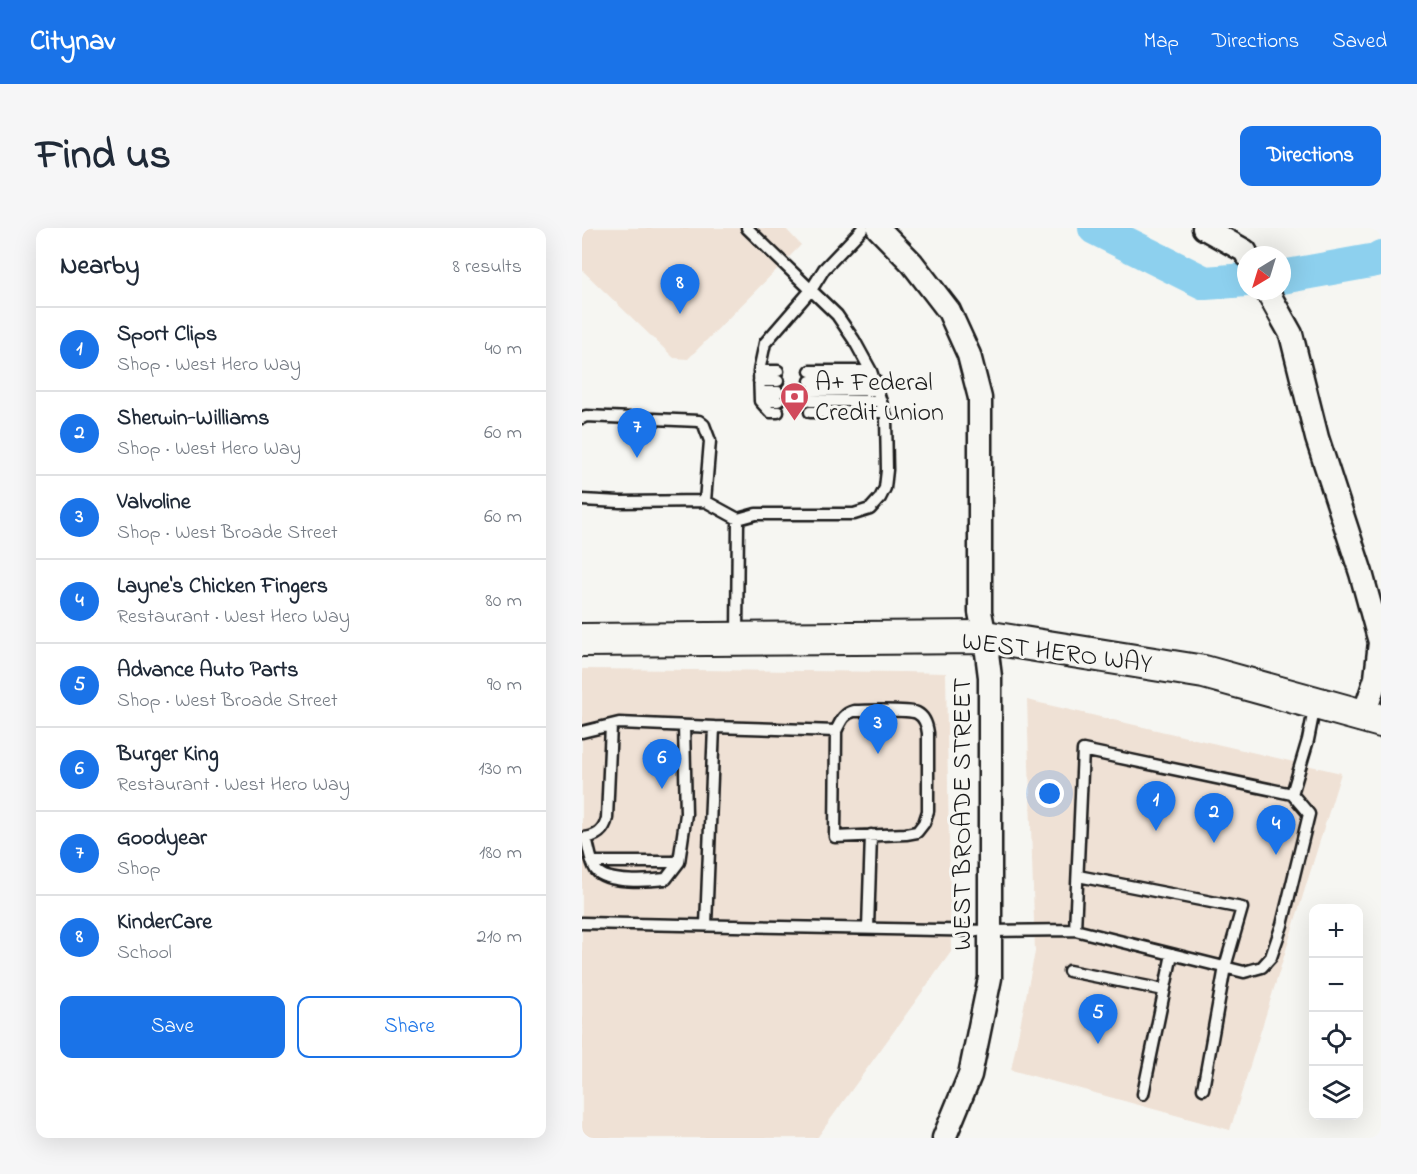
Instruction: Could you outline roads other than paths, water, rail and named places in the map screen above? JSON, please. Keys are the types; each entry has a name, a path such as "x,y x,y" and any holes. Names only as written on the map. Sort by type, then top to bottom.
{"main road":[{"name":"WEST HERO WAY","path":"582,640 985,637 1204,672 1372,718"}],"street":[{"name":"WEST BROADE STREET","path":"878,228 912,263 949,310 969,355 980,398 980,612 990,677 990,978 970,1075 944,1138"},
{"path":"1204,228 1237,247"},
{"path":"1272,300 1291,334 1317,438 1361,573 1380,642 1379,678 1372,718"}],"lane":[{"path":"582,500 705,501 738,519 756,514 854,514 870,509 880,498 885,488 887,470 886,417 876,385 854,340 837,315 747,228"},
{"path":"778,391 770,412 760,386 765,343 811,290 824,270 863,228"},
{"path":"810,391 876,385"},
{"path":"810,391 876,385"},
{"path":"760,386 778,391"},
{"path":"760,386 778,391"},
{"path":"810,391 884,412"},
{"path":"582,418 586,416 699,421 704,425 710,441 705,501"},
{"path":"737,640 738,519"},
{"path":"1292,794 1308,740 1316,702"},
{"path":"855,711 906,711 918,714 925,721 928,733 928,811 924,823 917,832 835,837 836,731 843,718 855,711"},
{"path":"582,732 619,723 836,731"},
{"path":"611,725 608,818 605,827 598,834 584,838 596,869 603,876 611,879 650,881 666,879 679,862 686,814 684,726"},
{"path":"706,925 714,728"},
{"path":"582,923 991,931 1075,930 1244,972 1262,967 1271,957 1282,925 1309,814 1292,794 1083,750 1075,930"},
{"path":"868,928 871,835"},
{"path":"593,862 679,862"},
{"path":"1078,876 1242,908 1225,966 1203,1089"},
{"path":"1143,1094 1172,954"},
{"path":"1069,971 1164,990"}],"waterway":[{"path":"1095,228 1205,283 1237,281"},
{"path":"1291,275 1376,260 1381,257"}],"place":[{"name":"KinderCare","path":"680,314"},
{"name":"A+ Federal Credit Union","path":"794,422"},
{"name":"Goodyear","path":"637,458"},
{"name":"Valvoline","path":"878,754"},
{"name":"Burger King","path":"662,789"},
{"name":"Sport Clips","path":"1156,831"},
{"name":"Sherwin-Williams","path":"1214,843"},
{"name":"Layne's Chicken Fingers","path":"1276,855"},
{"name":"Advance Auto Parts","path":"1098,1044"}]}
